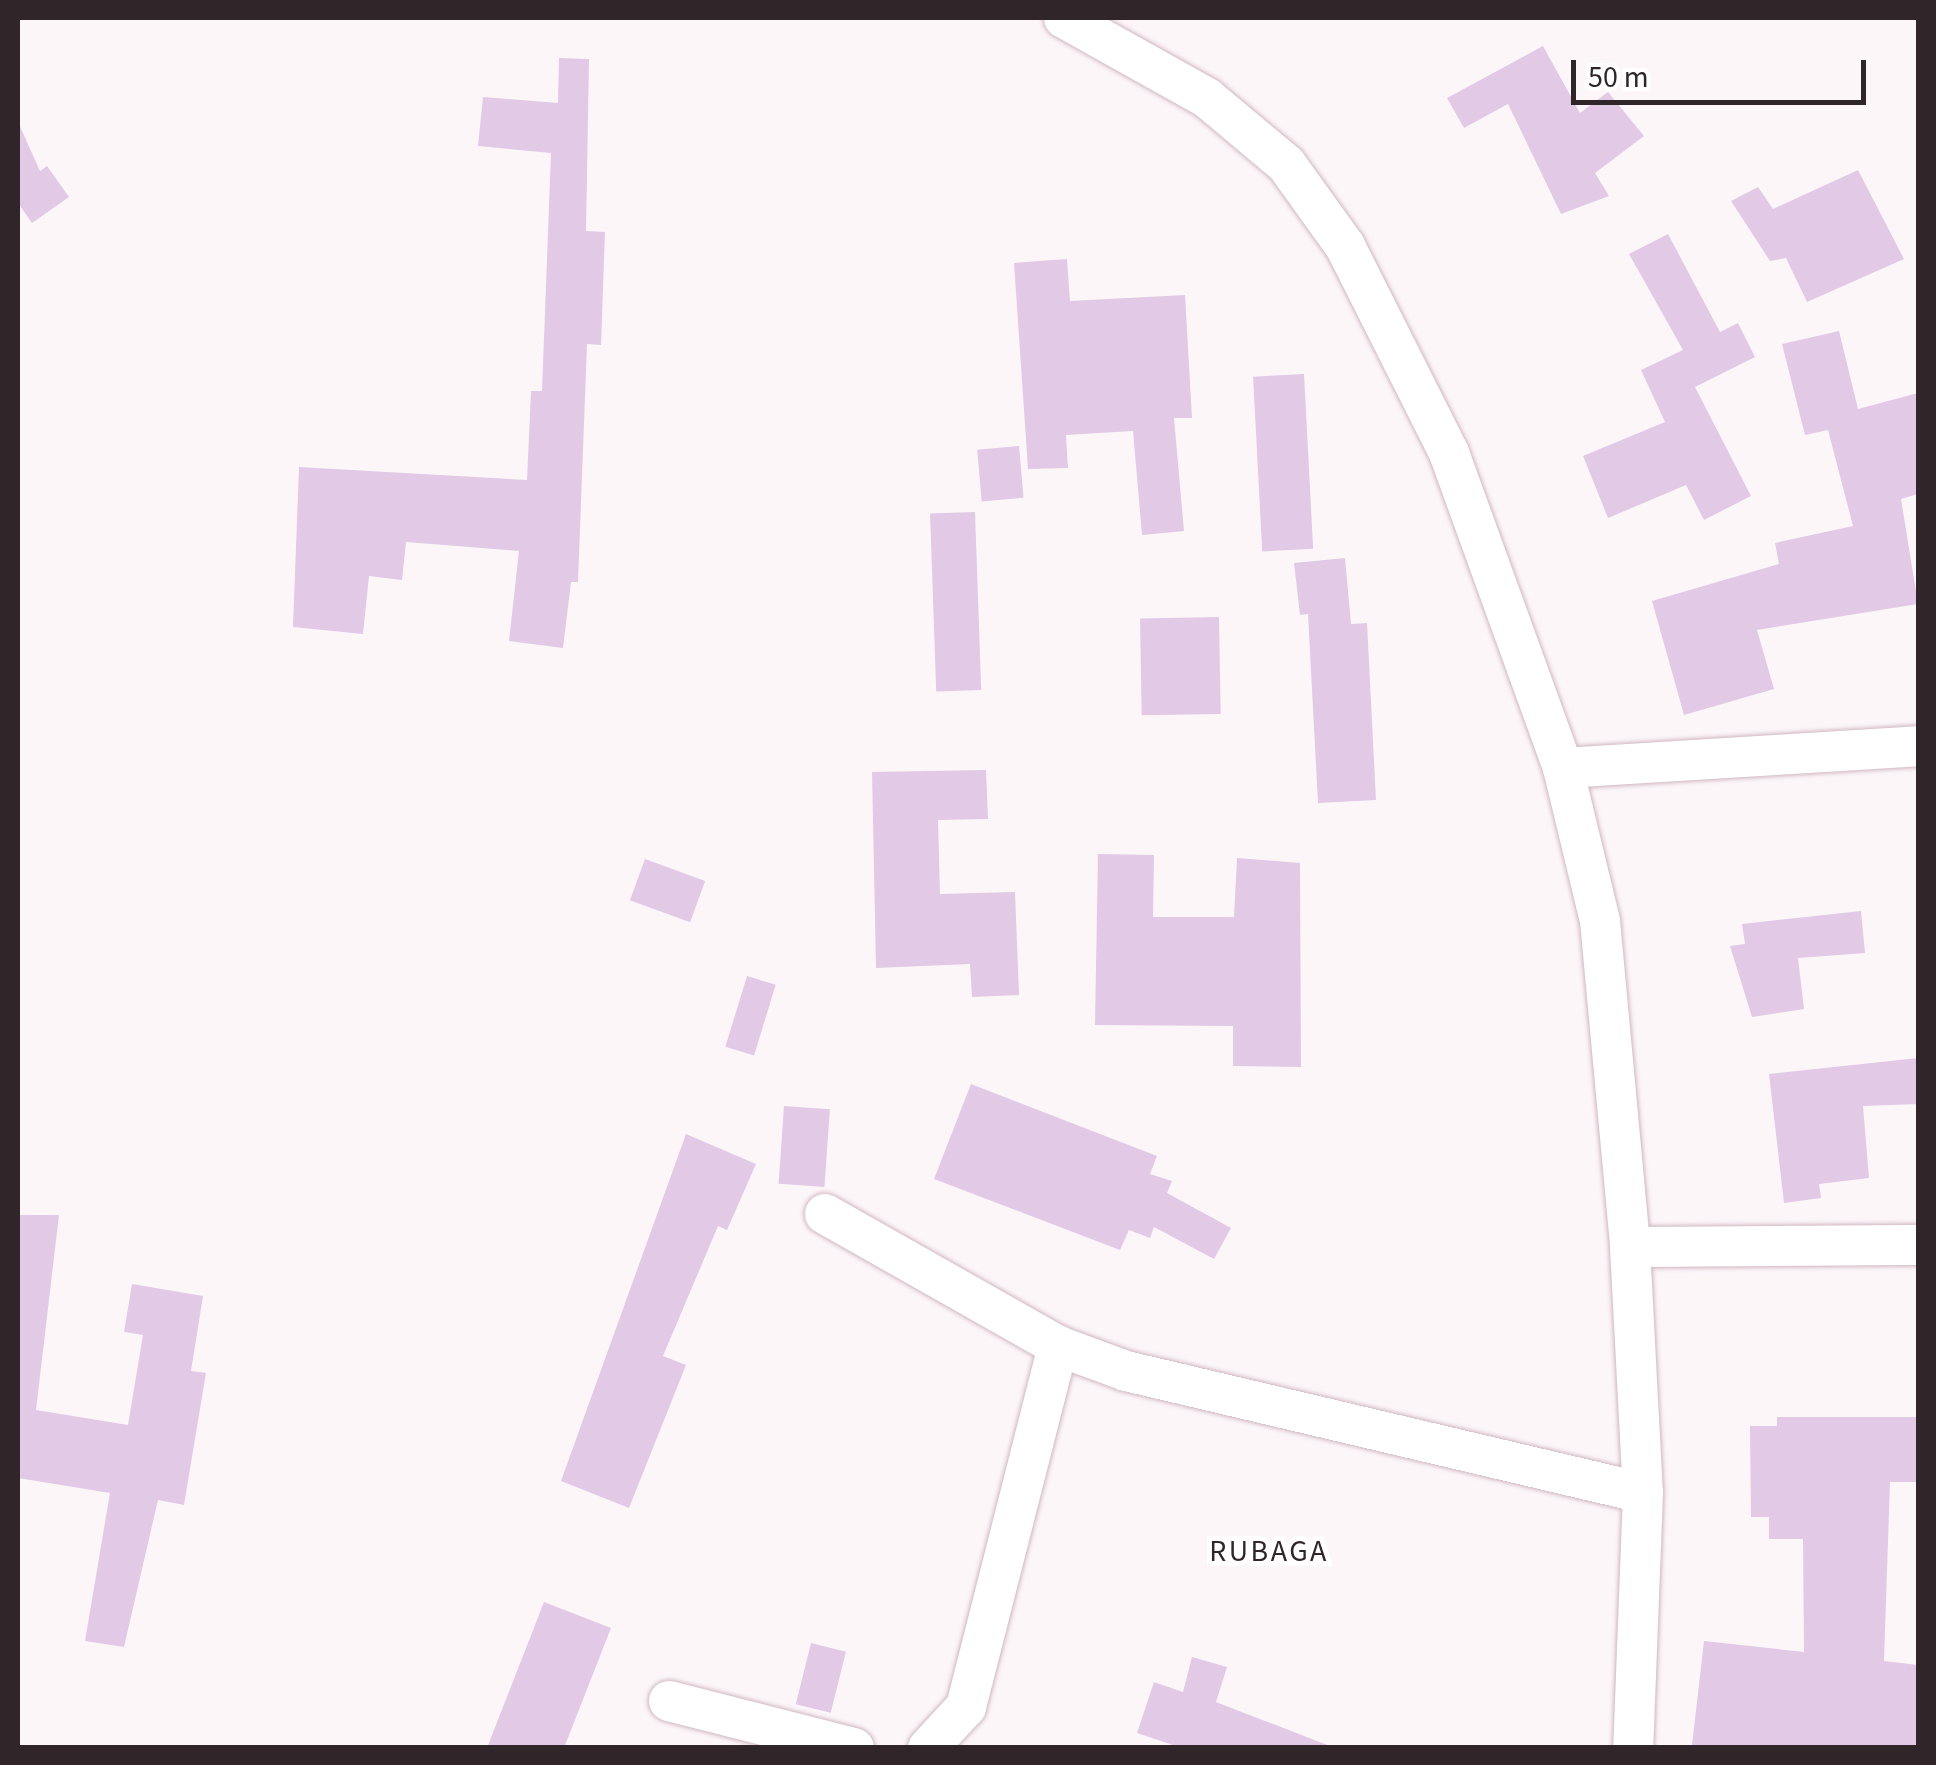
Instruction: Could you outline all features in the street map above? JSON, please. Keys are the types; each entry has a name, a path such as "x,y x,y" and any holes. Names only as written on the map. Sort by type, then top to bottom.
{"street":[{"path":"1064,18 1207,98 1286,164 1345,246 1449,454 1563,768 1600,922 1630,1248 1643,1494 1633,1748"},
{"path":"1563,768 1918,746"},
{"path":"825,1214 1058,1346 1126,1371 1643,1494"},
{"path":"1630,1248 1918,1245"},
{"path":"928,1748 966,1707 1058,1346"},
{"path":"669,1701 854,1748"}],"building":[{"path":"1543,46 1580,113 1608,92 1644,136 1595,173 1609,196 1561,214 1508,104 1464,128 1447,98"},
{"path":"559,58 589,59 586,231 605,232 601,345 587,344 578,582 571,582 563,648 509,641 519,551 406,542 402,580 369,576 363,634 293,627 299,467 527,480 531,391 542,391 551,153 478,146 483,97 558,103"},
{"path":"18,122 40,171 47,166 69,197 32,223 18,203"},
{"path":"1858,170 1904,259 1807,302 1786,258 1770,261 1731,201 1758,187 1773,209"},
{"path":"1668,234 1720,332 1738,323 1755,357 1695,387 1751,496 1704,520 1686,485 1608,518 1583,456 1665,422 1641,370 1683,350 1629,254"},
{"path":"1067,259 1070,301 1185,295 1192,418 1174,418 1184,531 1142,535 1133,431 1066,435 1068,468 1028,469 1014,263"},
{"path":"1839,331 1858,409 1918,393 1918,494 1901,499 1918,604 1757,630 1774,689 1684,715 1652,601 1779,564 1775,543 1853,526 1828,430 1805,435 1782,344"},
{"path":"1304,374 1313,549 1262,551 1253,377"},
{"path":"1019,446 1024,498 982,501 977,450"},
{"path":"975,512 981,690 936,691 930,514"},
{"path":"1345,558 1351,624 1367,623 1376,800 1318,803 1308,614 1300,615 1294,563"},
{"path":"1219,617 1221,714 1142,715 1140,618"},
{"path":"986,770 988,819 938,820 940,894 1015,892 1019,995 972,997 970,964 876,968 872,772"},
{"path":"1098,854 1154,855 1153,917 1234,917 1237,858 1300,863 1301,1067 1233,1066 1233,1026 1095,1025"},
{"path":"645,859 705,881 690,922 630,900"},
{"path":"1861,911 1865,953 1798,958 1804,1009 1752,1017 1730,946 1745,944 1742,924"},
{"path":"747,976 776,985 754,1056 725,1047"},
{"path":"1918,1058 1918,1104 1863,1106 1869,1178 1819,1184 1821,1198 1784,1203 1769,1074"},
{"path":"971,1084 1157,1156 1150,1174 1172,1181 1167,1193 1231,1228 1214,1259 1154,1227 1150,1238 1129,1230 1120,1250 934,1179"},
{"path":"784,1106 830,1109 824,1187 779,1184"},
{"path":"686,1134 756,1164 727,1230 718,1226 663,1356 686,1365 629,1508 561,1481"},
{"path":"18,1215 59,1215 36,1410 128,1425 143,1335 124,1332 132,1284 203,1296 191,1371 206,1373 184,1505 158,1500 124,1647 85,1641 110,1493 18,1478"},
{"path":"1777,1417 1918,1417 1918,1482 1890,1482 1884,1661 1918,1665 1918,1748 1692,1745 1704,1641 1804,1652 1803,1539 1769,1539 1769,1517 1751,1517 1750,1426 1777,1426"},
{"path":"544,1602 611,1628 564,1748 487,1748"},
{"path":"811,1643 846,1652 831,1713 796,1704"},
{"path":"1192,1657 1227,1667 1216,1702 1335,1748 1182,1748 1137,1733 1154,1682 1183,1692"}],"district":[{"name":"RUBAGA","path":"1269,1552"}]}
